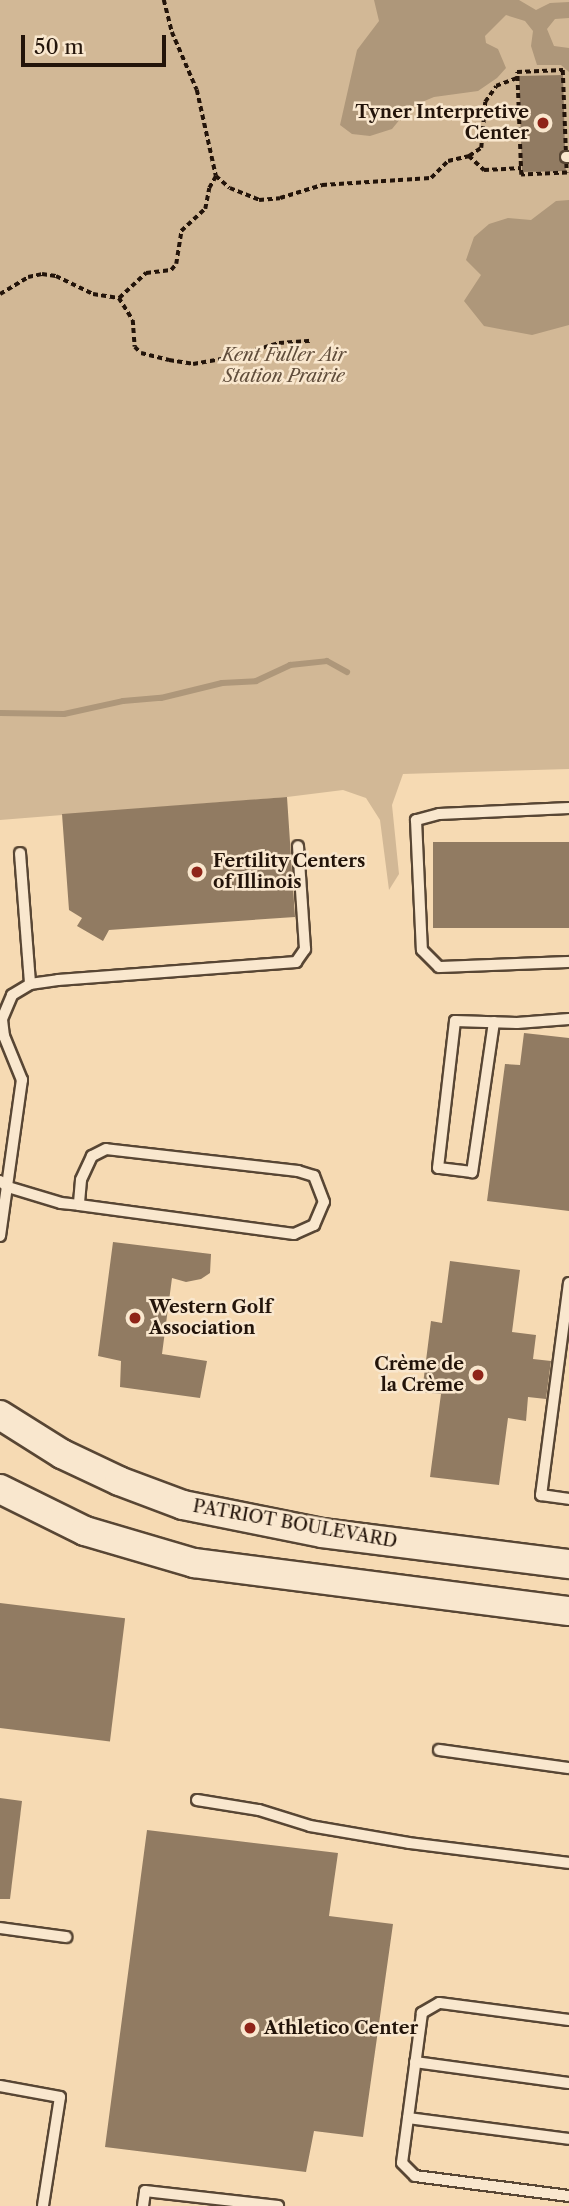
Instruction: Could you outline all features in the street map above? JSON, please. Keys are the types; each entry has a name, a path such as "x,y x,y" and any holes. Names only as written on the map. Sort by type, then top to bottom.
{"main road":[{"name":"PATRIOT BOULEVARD","path":"0,1415 62,1454 119,1481 183,1505 322,1533 569,1564"},
{"path":"0,1489 85,1531 194,1563 569,1611"}],"lane":[{"path":"569,808 439,814 416,820 422,950 439,967 569,962"},
{"path":"0,1236 4,1184 22,1080 4,1036 2,1019 12,995 30,984 296,962 305,949 298,846"},
{"path":"20,853 30,984"},
{"path":"494,1022 472,1172 438,1168 455,1021 569,1018"},
{"path":"4,1184 79,1205 293,1234 314,1225 324,1202 314,1176 298,1171 106,1149 92,1156 81,1180 79,1205"},
{"path":"569,1283 541,1495 569,1499"},
{"path":"439,1750 569,1768"},
{"path":"197,1800 259,1810 310,1826 384,1839 569,1863"},
{"path":"0,1928 66,1937"},
{"path":"569,2020 439,2003 422,2013 402,2163 415,2176 569,2196"},
{"path":"415,2062 569,2083"},
{"path":"0,2086 60,2096 43,2206"},
{"path":"408,2118 569,2139"},
{"path":"143,2206 145,2191 278,2206"}],"path":[{"path":"164,0 172,32 197,90 216,176 230,188 259,200 280,198 322,185 431,178 448,160 469,156 481,148 485,102 489,93 509,79 517,78"},
{"path":"563,70 567,173 521,175 517,78 517,72 563,70"},
{"path":"469,156 484,170 521,168"},
{"path":"119,298 146,273 171,270 176,264 181,231 205,209 209,188 216,176"},
{"path":"0,294 28,277 42,274 56,276 93,294 119,298 133,320 135,347 141,353 193,364 231,357 279,343 312,341"}],"green space":[{"name":"Kent Fuller Air Station Prairie","path":"0,0 569,0 569,769 403,774 392,805 399,874 389,890 380,820 366,798 343,790 0,820"}],"shaded area":[{"path":"374,0 519,0 536,10 550,3 569,2 569,18 555,19 547,29 554,46 569,48 569,72 561,65 537,65 531,46 533,31 525,21 506,15 485,36 486,43 498,49 506,68 497,78 478,91 434,97 410,107 392,129 370,136 352,134 340,125 357,50 379,21"},
{"path":"569,200 569,325 532,335 484,326 464,301 481,275 466,260 474,237 489,224 508,218 531,220 556,201"}],"building":[{"name":"Tyner Interpretive Center","path":"563,75 565,150 559,158 565,164 566,171 522,172 519,76"},
{"path":"287,797 295,917 109,930 103,941 77,926 82,918 69,910 62,814"},
{"path":"433,842 569,842 569,928 433,928"},
{"path":"524,1033 569,1038 569,1211 487,1201 505,1064 520,1065"},
{"name":"Western Golf Association","path":"113,1242 211,1254 210,1273 201,1279 186,1282 172,1278 162,1354 207,1361 200,1398 120,1387 121,1361 98,1356"},
{"name":"Crème de la Crème","path":"450,1261 520,1270 512,1332 536,1335 533,1359 551,1361 546,1399 528,1397 526,1421 508,1418 499,1485 430,1477 441,1394 422,1392 431,1321 442,1323"},
{"path":"0,1603 125,1618 110,1741 0,1728"},
{"path":"0,1798 22,1801 10,1899 0,1899"},
{"name":"Athletico Center","path":"147,1830 338,1853 329,1916 393,1924 363,2137 314,2131 306,2172 105,2147"}],"waterway":[{"path":"0,713 64,714 123,701 161,698 222,683 256,681 290,665 327,661 347,672"}],"place":[{"name":"Tyner Interpretive Center","path":"543,123"},
{"name":"Fertility Centers of Illinois","path":"197,872"},
{"name":"Western Golf Association","path":"135,1318"},
{"name":"Crème de la Crème","path":"478,1375"},
{"name":"Athletico Center","path":"250,2028"}]}
